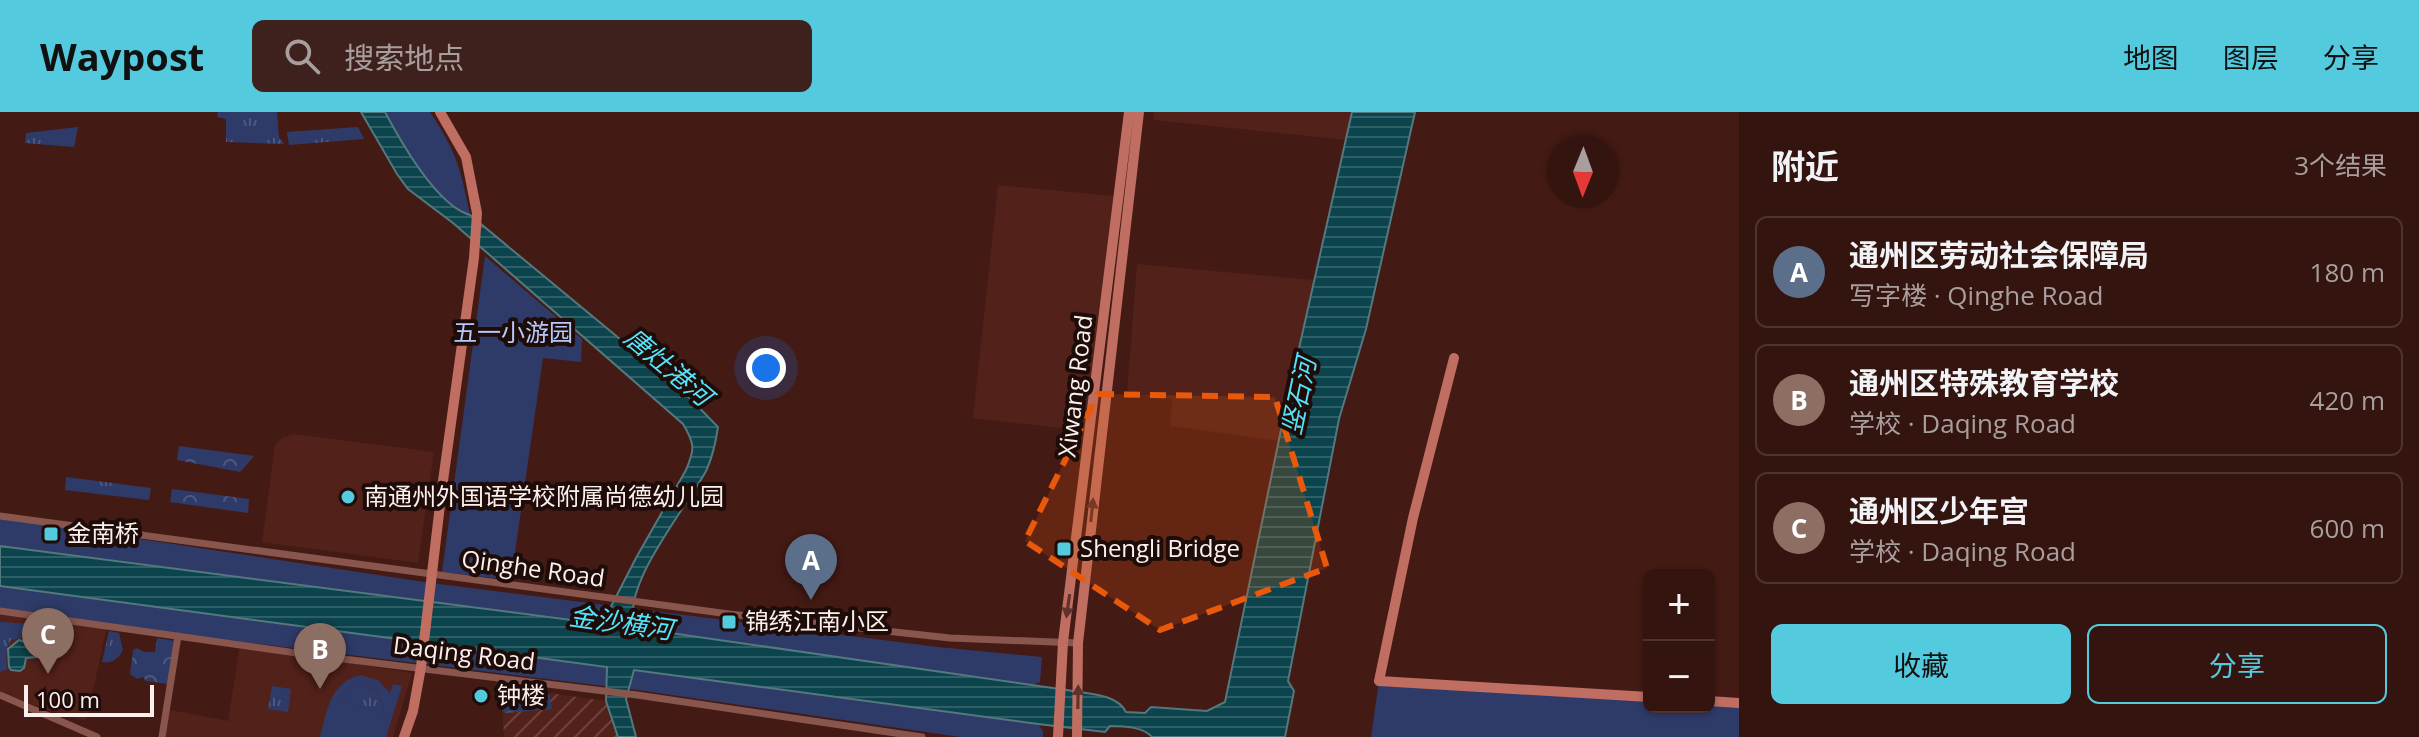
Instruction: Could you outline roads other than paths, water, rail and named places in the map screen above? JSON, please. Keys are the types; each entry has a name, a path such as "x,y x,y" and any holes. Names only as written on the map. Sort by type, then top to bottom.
{"street":[{"path":"404,737 413,711 421,667 474,258 477,213 466,157 440,112"},
{"name":"Xiwang Road","path":"1058,737 1063,642 1129,112"},
{"name":"Xiwang Road","path":"1077,737 1078,643 1139,112"},
{"path":"1454,358 1413,518 1379,681 1643,697"},
{"name":"Qinghe Road","path":"0,516 641,604 950,638 1078,643"},
{"name":"Daqing Road","path":"0,611 311,655 637,695 922,737"},
{"path":"162,737 178,636"},
{"path":"0,695 97,737"},
{"path":"1715,701 1739,703"}],"water":[{"path":"361,112 385,112 421,171 445,199 470,215 684,392 718,427 707,469 657,548 636,592 633,612 636,628 1092,694 1116,701 1126,712 1145,713 1151,707 1207,711 1225,702 1283,420 1352,112 1415,112 1366,329 1339,419 1288,681 1294,691 1285,737 1152,737 1127,727 1110,726 1105,732 634,670 626,699 636,737 618,737 606,701 607,667 0,586 0,546 602,624 686,470 692,451 690,437 683,424 453,223 408,189"},
{"path":"19,640 30,644 38,642 45,652 38,657 26,658 20,671 11,670 8,649"}],"place":[{"name":"南通州外国语学校附属尚德幼儿园","path":"348,497"},
{"name":"金南桥","path":"51,534"},
{"name":"Shengli Bridge","path":"1064,549"},
{"name":"通州区劳动社会保障局","path":"811,600"},
{"name":"锦绣江南小区","path":"729,622"},
{"name":"通州区少年宫","path":"48,674"},
{"name":"通州区特殊教育学校","path":"320,689"},
{"name":"钟楼","path":"481,696"}],"park label":[{"name":"五一小游园","path":"513,333"}],"water label":[{"name":"唐灶港河","path":"668,367"},
{"name":"竖石河","path":"1299,396"},
{"name":"金沙横河","path":"621,623"}]}
